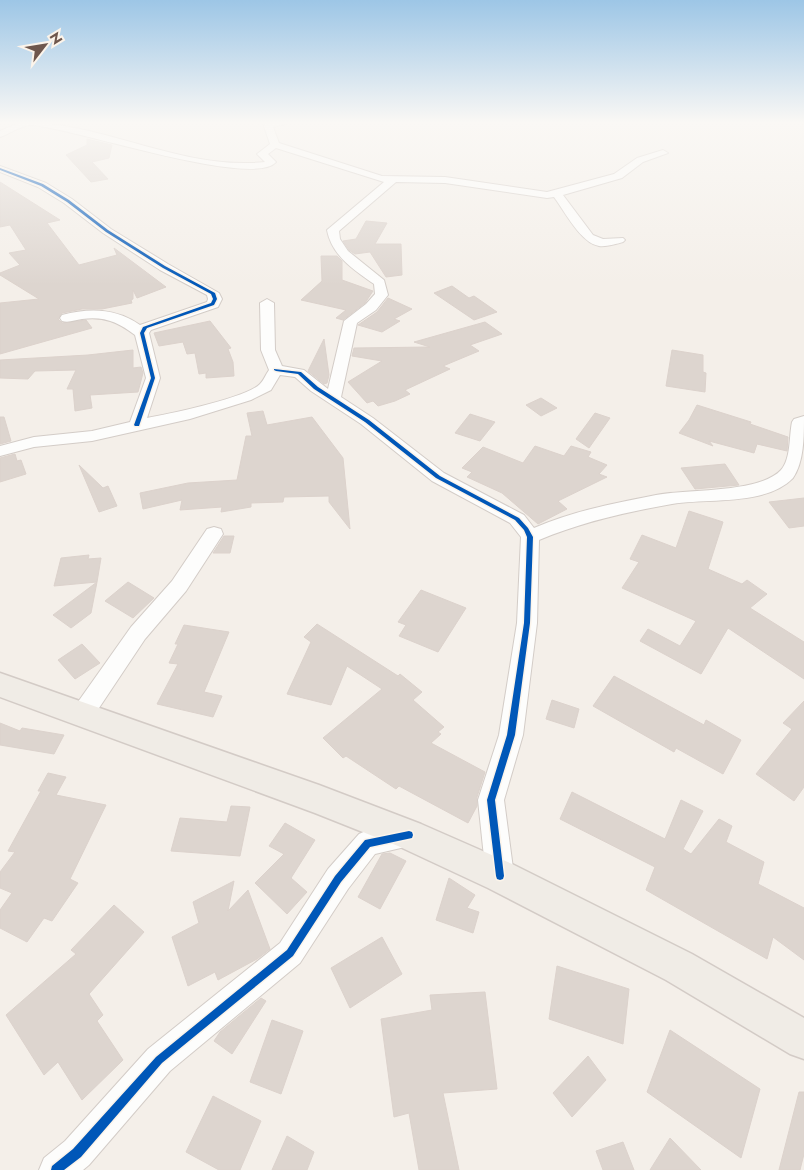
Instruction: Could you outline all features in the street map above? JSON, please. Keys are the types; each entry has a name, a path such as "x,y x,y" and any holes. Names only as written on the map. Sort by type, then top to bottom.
{"main road":[{"path":"0,685 81,716 319,800 409,835 500,876 679,968 804,1040"}],"street":[{"path":"20,177 42,185 68,201 107,231 164,267 214,293 213,304 145,327 142,333"},
{"path":"373,177 381,179 445,180 537,194 557,194 616,177"},
{"path":"333,398 351,321 382,295 380,284 340,251 333,240 333,230 394,179"},
{"path":"557,194 589,237 601,243 619,240"},
{"path":"267,303 268,350 276,370"},
{"path":"67,318 93,312 103,313 125,320 142,333 153,378 136,424"},
{"path":"276,370 299,373 316,388 367,422 438,477 517,519 530,537 527,623 511,735 491,800 500,876"},
{"path":"0,451 34,442 92,436 136,424 184,416 246,396 266,387 276,370"},
{"path":"530,537 556,524 629,507 677,498 726,494 770,487 788,473 796,452 800,422 804,421"},
{"path":"81,716 138,633 179,586 214,534"},
{"path":"56,1170 77,1153 159,1060 290,953 338,879 368,843 409,835"}],"building":[{"path":"86,177 106,177 108,179 91,182"},
{"path":"0,182 60,220 47,223 79,265 117,255 114,248 166,287 137,298 133,290 132,303 102,309 82,309 62,313 58,319 62,323 86,320 92,328 0,354 0,303 39,299 0,275 0,273 20,265 9,253 26,250 10,225 0,227"},
{"path":"366,221 387,223 375,244 401,244 402,275 386,277 370,252 355,254 349,250 343,241 356,239"},
{"path":"321,256 337,256 342,261 342,280 373,291 365,303 343,320 336,318 346,310 301,300 322,281"},
{"path":"452,286 469,298 474,296 497,312 474,320 434,293"},
{"path":"388,298 412,309 394,319 400,321 382,332 358,325 377,312"},
{"path":"210,321 231,348 228,349 233,362 234,376 206,378 206,373 199,374 195,353 187,354 183,342 159,346 154,333"},
{"path":"485,322 502,334 470,345 479,351 443,366 450,369 405,390 410,394 395,401 378,406 373,401 367,403 348,382 382,361 352,356 354,348 430,347 414,342"},
{"path":"324,339 329,375 327,383 324,384 308,371"},
{"path":"133,350 133,368 141,367 143,373 138,392 90,395 92,408 75,411 73,389 67,389 76,370 35,371 28,379 0,378 0,360 88,355"},
{"path":"672,350 703,355 703,372 706,373 705,392 666,386"},
{"path":"541,398 557,408 541,416 526,405"},
{"path":"697,405 751,422 750,424 788,437 787,451 757,444 754,453 709,441 713,446 679,433"},
{"path":"263,411 267,425 312,417 343,458 350,529 329,502 329,496 284,497 283,502 251,503 251,507 221,512 222,507 180,510 182,500 143,509 140,493 188,483 237,480 246,436 252,436 247,413"},
{"path":"595,413 610,418 589,448 576,439"},
{"path":"470,414 495,422 480,441 455,433"},
{"path":"0,417 4,417 11,441 0,444"},
{"path":"535,446 564,456 571,446 591,452 588,457 607,465 599,474 607,477 558,501 567,509 538,524 502,493 467,477 472,472 462,468 483,447 523,463"},
{"path":"15,454 17,461 21,460 26,474 0,482 0,458"},
{"path":"725,464 739,485 695,489 681,468"},
{"path":"79,465 103,488 108,486 117,506 99,512"},
{"path":"804,498 804,526 789,528 769,502"},
{"path":"689,511 723,522 708,569 742,584 747,580 767,594 750,608 804,642 804,679 728,628 701,674 640,641 648,629 680,646 696,621 622,588 639,562 630,559 642,535 676,548"},
{"path":"224,536 234,536 230,553 213,553"},
{"path":"89,555 88,559 101,558 97,582 54,586 61,558"},
{"path":"97,582 91,613 71,628 53,615"},
{"path":"128,582 154,598 133,618 105,601"},
{"path":"421,590 466,608 438,652 399,636 406,625 398,622"},
{"path":"317,624 398,676 400,674 422,692 413,700 444,727 438,732 441,734 431,743 485,772 477,797 477,806 468,823 399,786 396,789 346,756 343,758 323,738 382,689 347,666 331,705 287,694 311,642 304,637"},
{"path":"184,625 229,632 204,692 222,696 213,717 157,704 178,664 169,663"},
{"path":"82,644 100,663 75,679 58,660"},
{"path":"614,676 704,725 706,720 741,740 723,774 676,748 674,752 593,706"},
{"path":"552,700 579,709 574,728 546,719"},
{"path":"804,701 804,787 794,801 756,774 792,729 783,723"},
{"path":"0,723 20,731 22,728 64,735 54,754 0,745"},
{"path":"48,773 66,777 56,795 106,805 70,879 78,883 52,921 44,918 27,942 0,928 0,910 12,893 0,888 0,872 15,852 8,851 41,791 38,791"},
{"path":"572,792 665,839 681,800 703,811 683,849 691,854 719,819 732,826 726,842 764,862 758,884 804,908 804,960 773,937 767,959 646,890 655,867 560,819"},
{"path":"231,806 250,807 240,856 171,851 180,818 227,822"},
{"path":"285,823 315,840 291,878 307,892 287,914 255,883 284,854 269,846"},
{"path":"390,853 406,861 380,909 358,897 382,854"},
{"path":"449,878 475,895 467,908 479,912 473,933 436,920"},
{"path":"234,881 228,911 248,890 270,949 257,959 218,980 215,972 188,986 172,937 199,923 193,902"},
{"path":"114,905 144,932 89,994 103,1015 97,1021 123,1060 82,1100 58,1062 44,1075 6,1015 76,954 71,950"},
{"path":"382,937 402,974 350,1008 331,968"},
{"path":"557,966 629,989 623,1044 549,1019"},
{"path":"485,992 497,1089 443,1093 459,1170 419,1170 409,1113 394,1117 381,1019 432,1010 430,995"},
{"path":"261,998 266,1001 232,1054 214,1041 220,1032"},
{"path":"272,1020 303,1031 281,1094 250,1082"},
{"path":"670,1030 760,1089 741,1158 647,1092"},
{"path":"588,1056 606,1080 572,1117 553,1093"},
{"path":"799,1092 804,1092 804,1154 800,1170 779,1170"},
{"path":"213,1096 261,1121 240,1170 219,1170 186,1152"},
{"path":"287,1136 314,1152 307,1170 272,1170"},
{"path":"670,1138 701,1170 650,1170"},
{"path":"623,1142 634,1170 603,1170 596,1151"}],"cycle path":[{"path":"20,177 42,185 68,201 107,231 164,267 213,293 215,299 213,304 145,327 142,333 153,378 137,425"},
{"path":"276,370 299,373 316,388 367,421 438,477 517,519 530,537 527,623 511,735 491,800 500,876"},
{"path":"56,1170 77,1153 159,1060 290,953 338,879 368,843 409,835"}]}
